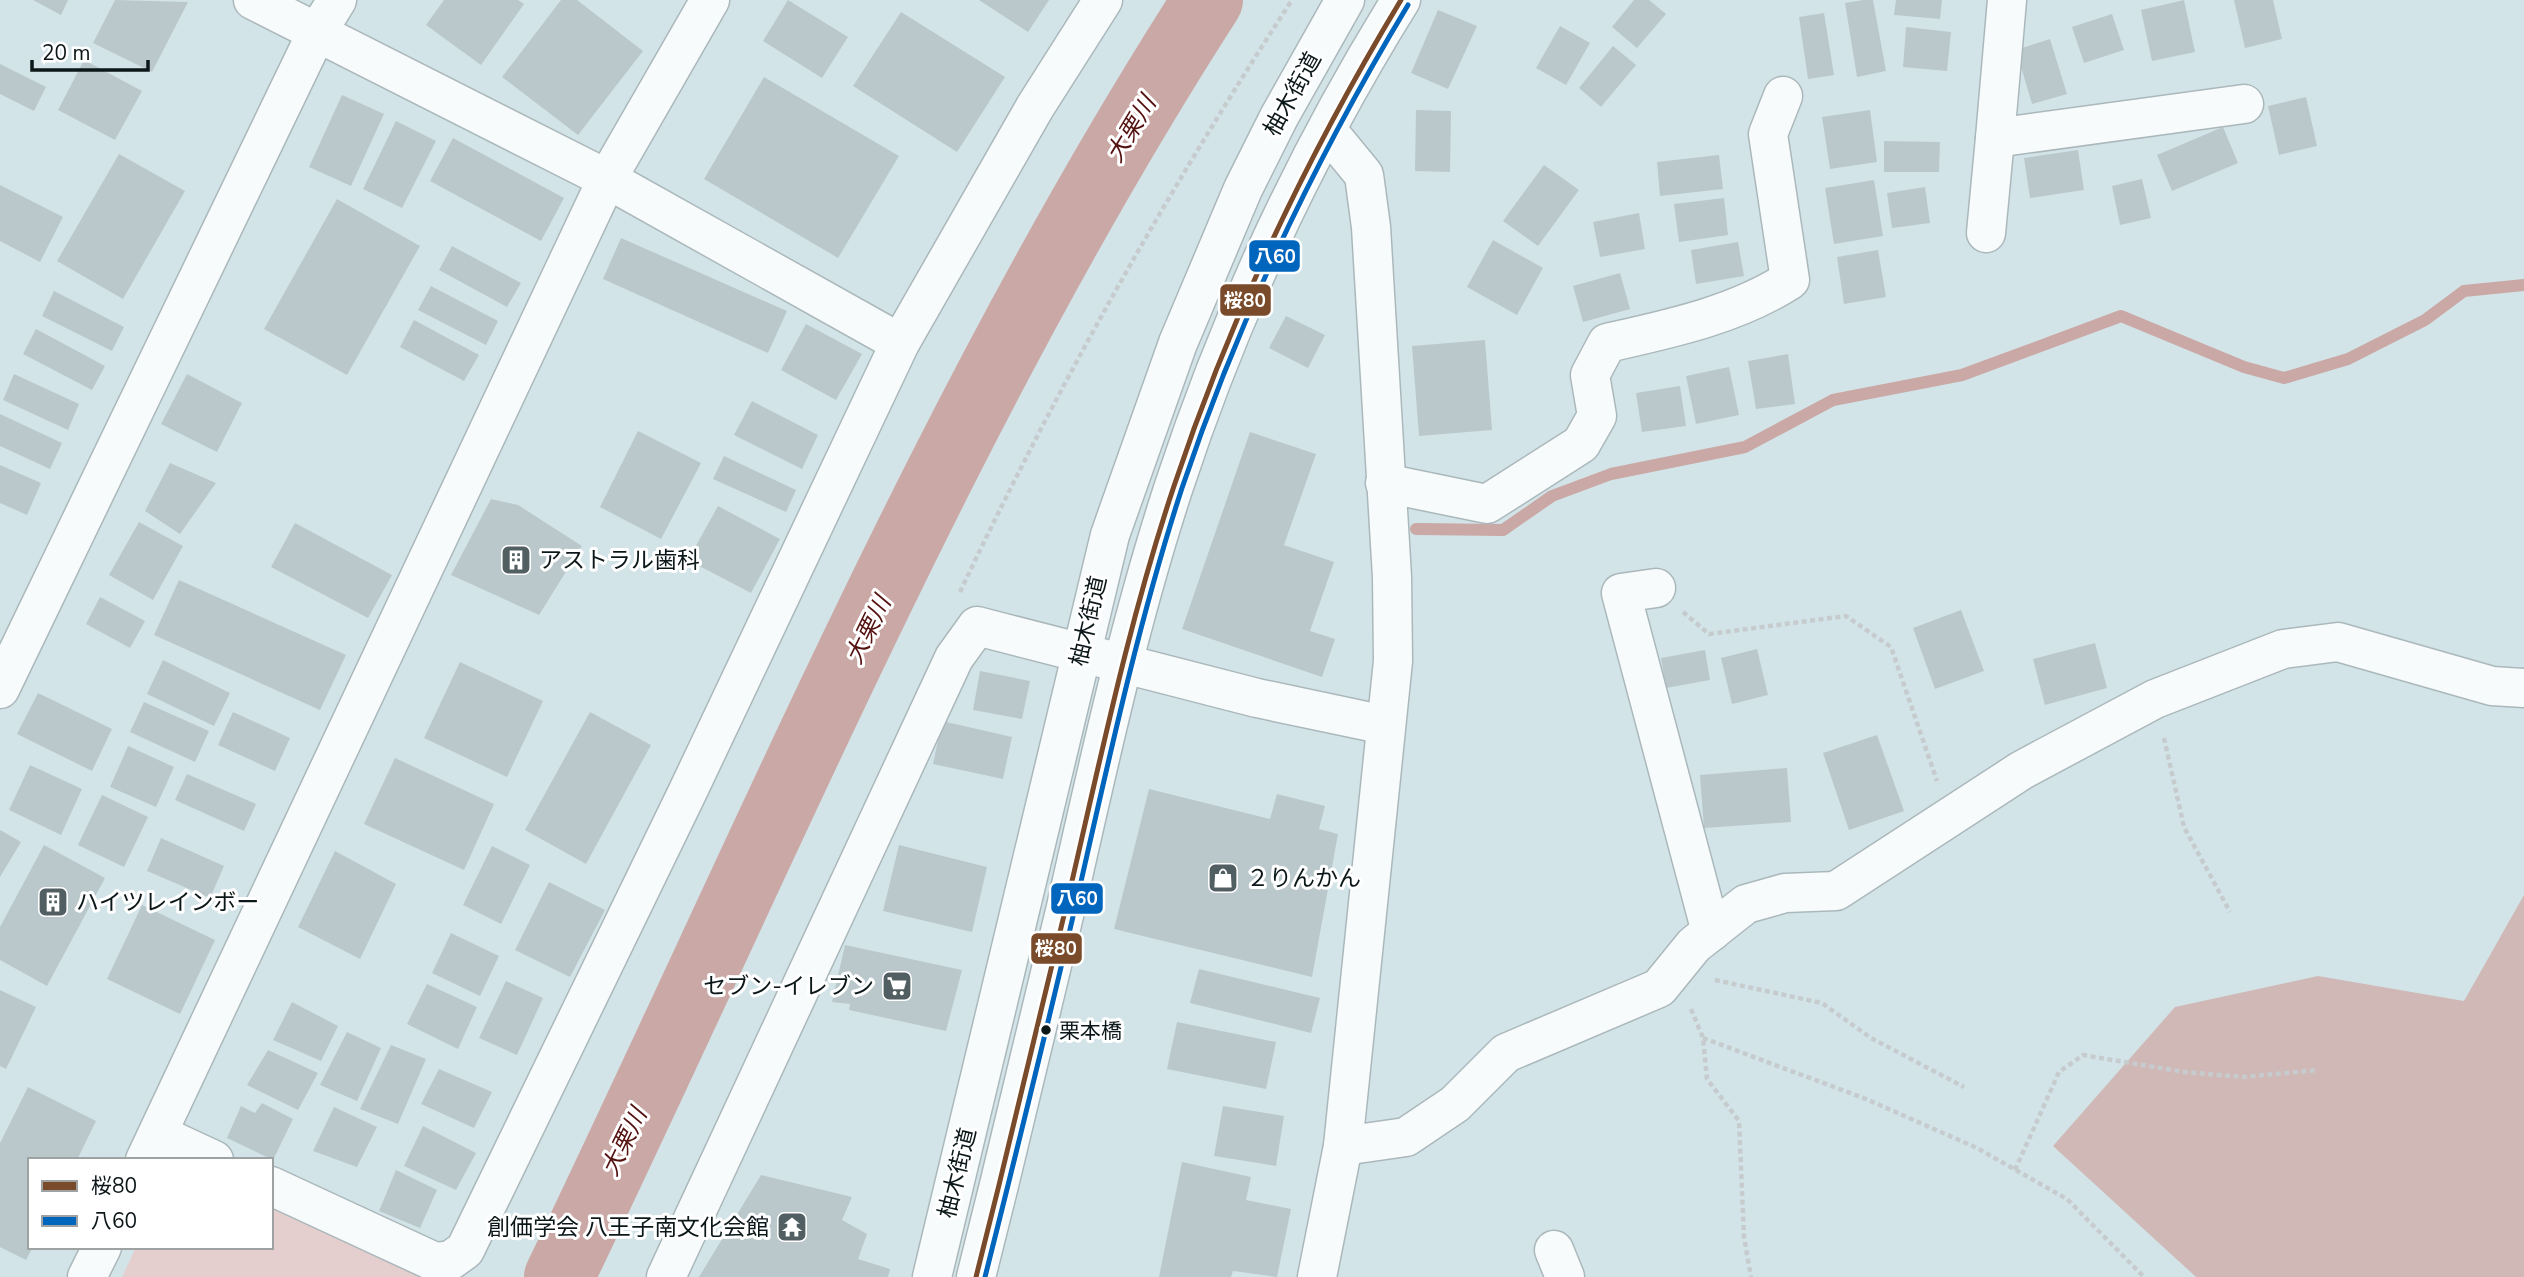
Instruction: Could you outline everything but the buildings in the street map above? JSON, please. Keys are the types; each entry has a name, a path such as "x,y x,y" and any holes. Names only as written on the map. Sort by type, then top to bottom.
{"street":[{"path":"253,0 607,179 900,343"},
{"path":"0,689 316,34 337,0"},
{"path":"204,1158 151,1147 607,179 710,0"},
{"path":"273,1187 435,1262 451,1260 465,1250 687,793 900,343 1035,107 1103,0"},
{"name":"柚木街道","path":"932,1277 1110,536 1178,343 1243,189 1279,117 1345,0"},
{"name":"柚木街道","path":"976,1277 1122,663 1174,485 1214,374 1258,269 1327,130 1401,0"},
{"path":"1986,233 2007,0"},
{"path":"1385,483 1487,503 1581,444 1597,416 1590,375 1607,343 1676,328 1766,296 1790,280 1768,134 1783,96"},
{"path":"1994,138 2244,104"},
{"path":"1317,1277 1343,1146 1393,661 1392,578 1381,375 1364,176 1327,130"},
{"path":"1656,588 1621,593 1711,932"},
{"path":"666,1277 954,658 977,626 1257,698 1385,725"},
{"path":"1343,1146 1406,1138 1455,1104 1506,1053 1659,988 1694,945 1746,904 1785,893 1836,891 2022,770 2155,699 2283,649 2338,642 2492,686 2524,688"},
{"path":"88,1277 101,1249"}],"path":[{"path":"957,599 1069,372 1189,164 1292,0"},
{"path":"1656,588 1709,634 1846,616 1891,647 1949,818"},
{"path":"2155,699 2184,827 2230,912"},
{"path":"1673,971 1703,1038 1707,1079 1739,1121 1744,1237 1751,1277"},
{"path":"1673,971 1822,1003 1871,1038 1964,1087"},
{"path":"1703,1038 1866,1099 1977,1149 2067,1199 2144,1277"},
{"path":"2015,1170 2059,1072 2083,1055 2184,1072 2244,1077 2318,1070"}],"shaded area":[{"path":"2524,895 2524,1277 2196,1277 2053,1146 2175,1007 2318,976 2464,1001"},
{"path":"273,1207 424,1277 122,1277 135,1249 273,1249"}],"waterway":[{"name":"大栗川","path":"559,1277 787,790 943,468 1026,309 1114,153 1208,0"},
{"path":"1416,529 1503,530 1552,496 1611,474 1745,447 1833,400 1962,375 2121,316 2244,367 2284,378 2348,359 2425,320 2464,291 2524,285"}],"transit line":[{"name":"桜80","path":"976,1277 1128,642 1174,486 1220,360 1274,237 1334,117 1401,0"},
{"name":"八60","path":"985,1277 1124,697 1182,488 1228,362 1282,240 1342,121 1408,5"}],"place":[{"name":"アストラル歯科","path":"516,560"},
{"name":"２りんかん","path":"1223,878"},
{"name":"ハイツレインボー","path":"53,902"},
{"name":"セブン-イレブン","path":"897,986"},
{"name":"栗本橋","path":"1046,1030"},
{"name":"創価学会 八王子南文化会館","path":"792,1227"}]}
